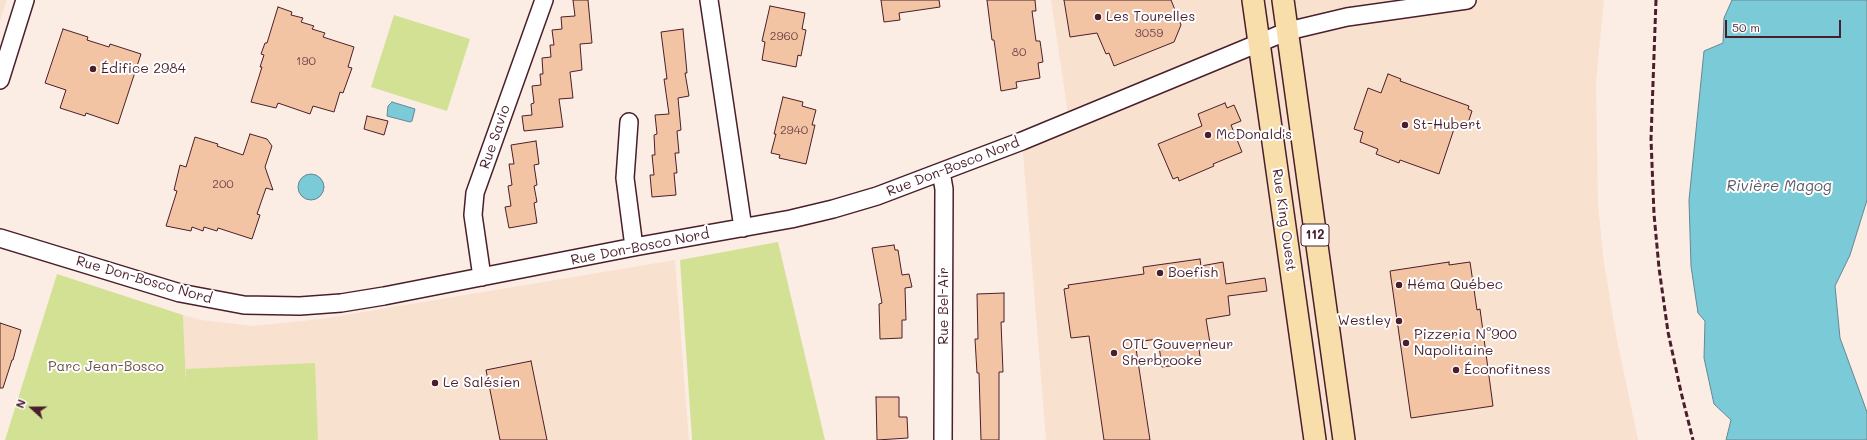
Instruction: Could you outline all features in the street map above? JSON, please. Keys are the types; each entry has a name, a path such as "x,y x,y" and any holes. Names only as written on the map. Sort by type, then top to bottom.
{"main road":[{"name":"Rue King Ouest","path":"1253,0 1315,440"},
{"name":"Rue King Ouest","path":"1284,0 1344,440"}],"street":[{"path":"0,80 25,0"},
{"name":"Rue Savio","path":"482,277 473,215 475,193 544,0"},
{"path":"709,0 743,228"},
{"name":"Rue Don-Bosco Nord","path":"0,238 180,293 244,305 278,307 342,302 743,228 833,209 877,196 1028,138 1288,31 1347,17 1467,0"},
{"path":"629,122 625,178 634,247"},
{"name":"Rue Bel-Air","path":"941,172 944,189 943,440"}],"shaded area":[{"path":"0,0 7,0 0,20"},
{"path":"1051,0 1604,0 1596,82 1598,206 1604,262 1616,335 1638,440 1046,440 1022,141 1069,121"},
{"name":"Le Salésien","path":"675,260 689,440 188,440 183,315 202,320 253,326 321,319"}],"green space":[{"path":"394,15 470,39 447,111 371,87"},
{"path":"778,242 825,440 692,440 680,260"},
{"name":"Parc Jean-Bosco","path":"57,274 183,315 186,383 186,369 315,363 318,440 5,440"}],"water":[{"name":"Rivière Magog","path":"1732,0 1867,0 1867,200 1850,255 1835,286 1840,338 1867,412 1867,440 1726,440 1731,420 1714,404 1704,358 1705,321 1698,313 1691,266 1689,200 1704,51 1723,43 1724,18"},
{"path":"392,102 415,109 412,121 410,122 387,116 388,106"},
{"path":"311,174 320,178 324,187 320,196 311,200 302,196 298,187 302,178"}],"building":[{"path":"573,0 588,0 592,43 580,44 582,70 570,72 573,98 559,99 563,127 524,131 522,116 532,115 531,104 534,103 532,86 541,85 540,74 543,74 542,58 551,57 550,45 554,45 552,30 562,29 561,17 575,16"},
{"path":"881,0 939,0 940,7 899,13 900,20 884,22"},
{"path":"987,0 1035,0 1036,11 1032,11 1036,41 1040,41 1043,62 1038,63 1040,78 1016,82 1017,88 1001,91"},
{"path":"1064,0 1171,0 1181,25 1174,42 1114,66 1109,53 1106,54 1097,33 1070,37"},
{"path":"770,6 805,13 802,29 806,30 801,56 798,55 796,67 762,60 765,42 762,41"},
{"path":"278,7 292,12 291,15 303,18 301,22 314,26 312,29 325,33 323,37 354,47 348,67 352,68 343,93 340,92 334,112 313,106 310,114 278,103 276,108 251,102 262,67 260,67 264,55 261,54 265,43 267,43"},
{"name":"Édifice 2984","path":"63,29 88,37 87,40 109,47 110,44 141,54 118,124 86,113 85,116 60,108 66,90 45,83"},
{"path":"683,29 687,73 685,73 689,96 678,98 681,130 677,131 679,153 675,153 677,173 674,173 676,195 652,197 650,175 654,175 652,155 655,155 654,135 657,134 655,115 669,114 664,79 667,79 661,32"},
{"name":"St-Hubert","path":"1388,74 1401,79 1400,81 1469,106 1468,109 1472,111 1467,126 1456,123 1439,174 1400,160 1399,163 1376,154 1378,149 1360,142 1363,132 1354,129 1368,88 1381,93"},
{"path":"783,97 803,102 802,106 816,110 812,125 815,125 806,164 779,158 780,155 771,153"},
{"name":"McDonald's","path":"1225,103 1227,108 1234,105 1241,121 1231,125 1242,152 1213,164 1214,166 1179,181 1178,177 1173,179 1158,144 1202,126 1198,114"},
{"path":"367,116 388,121 384,135 364,129"},
{"path":"250,134 267,139 272,146 265,167 273,190 266,188 257,214 260,215 252,239 218,228 217,231 204,227 203,231 192,227 191,231 166,226 177,191 174,190 180,165 186,167 195,137 218,144 217,146 243,155"},
{"path":"536,141 539,164 534,165 537,185 534,186 537,202 534,203 537,223 509,228 505,207 511,206 508,186 512,185 509,164 514,164 511,145"},
{"path":"894,245 895,250 898,250 902,275 909,274 912,287 905,288 906,320 902,320 902,338 880,339 879,304 882,303 872,248"},
{"name":"OTL Gouverneur Sherbrooke","path":"1200,259 1201,266 1223,262 1226,284 1265,278 1267,291 1228,296 1230,315 1206,319 1210,343 1198,344 1201,362 1162,367 1158,339 1135,342 1150,440 1104,440 1089,336 1071,338 1064,289 1069,288 1068,285 1144,274 1143,267"},
{"path":"1449,262 1449,265 1470,262 1477,310 1480,309 1493,406 1411,418 1390,271"},
{"path":"1004,293 1004,322 1001,322 1003,372 999,372 999,440 981,440 979,373 977,373 975,339 978,339 977,294"},
{"path":"0,323 21,330 13,360 3,388 0,388"},
{"path":"531,361 547,440 500,440 486,370"},
{"path":"876,397 899,397 899,417 907,417 908,438 877,440"}],"railway":[{"path":"1656,0 1651,139 1654,214 1659,268 1668,332 1693,440"}],"place":[{"name":"Les Tourelles","path":"1098,17"},
{"name":"Édifice 2984","path":"93,69"},
{"name":"St-Hubert","path":"1405,125"},
{"name":"McDonald's","path":"1208,135"},
{"name":"Boefish","path":"1160,273"},
{"name":"Héma Québec","path":"1399,285"},
{"name":"Westley","path":"1399,321"},
{"name":"Pizzeria N°900 Napolitaine","path":"1406,343"},
{"name":"OTL Gouverneur Sherbrooke","path":"1114,353"},
{"name":"Éconofitness","path":"1456,370"},
{"name":"Le Salésien","path":"435,383"}]}
